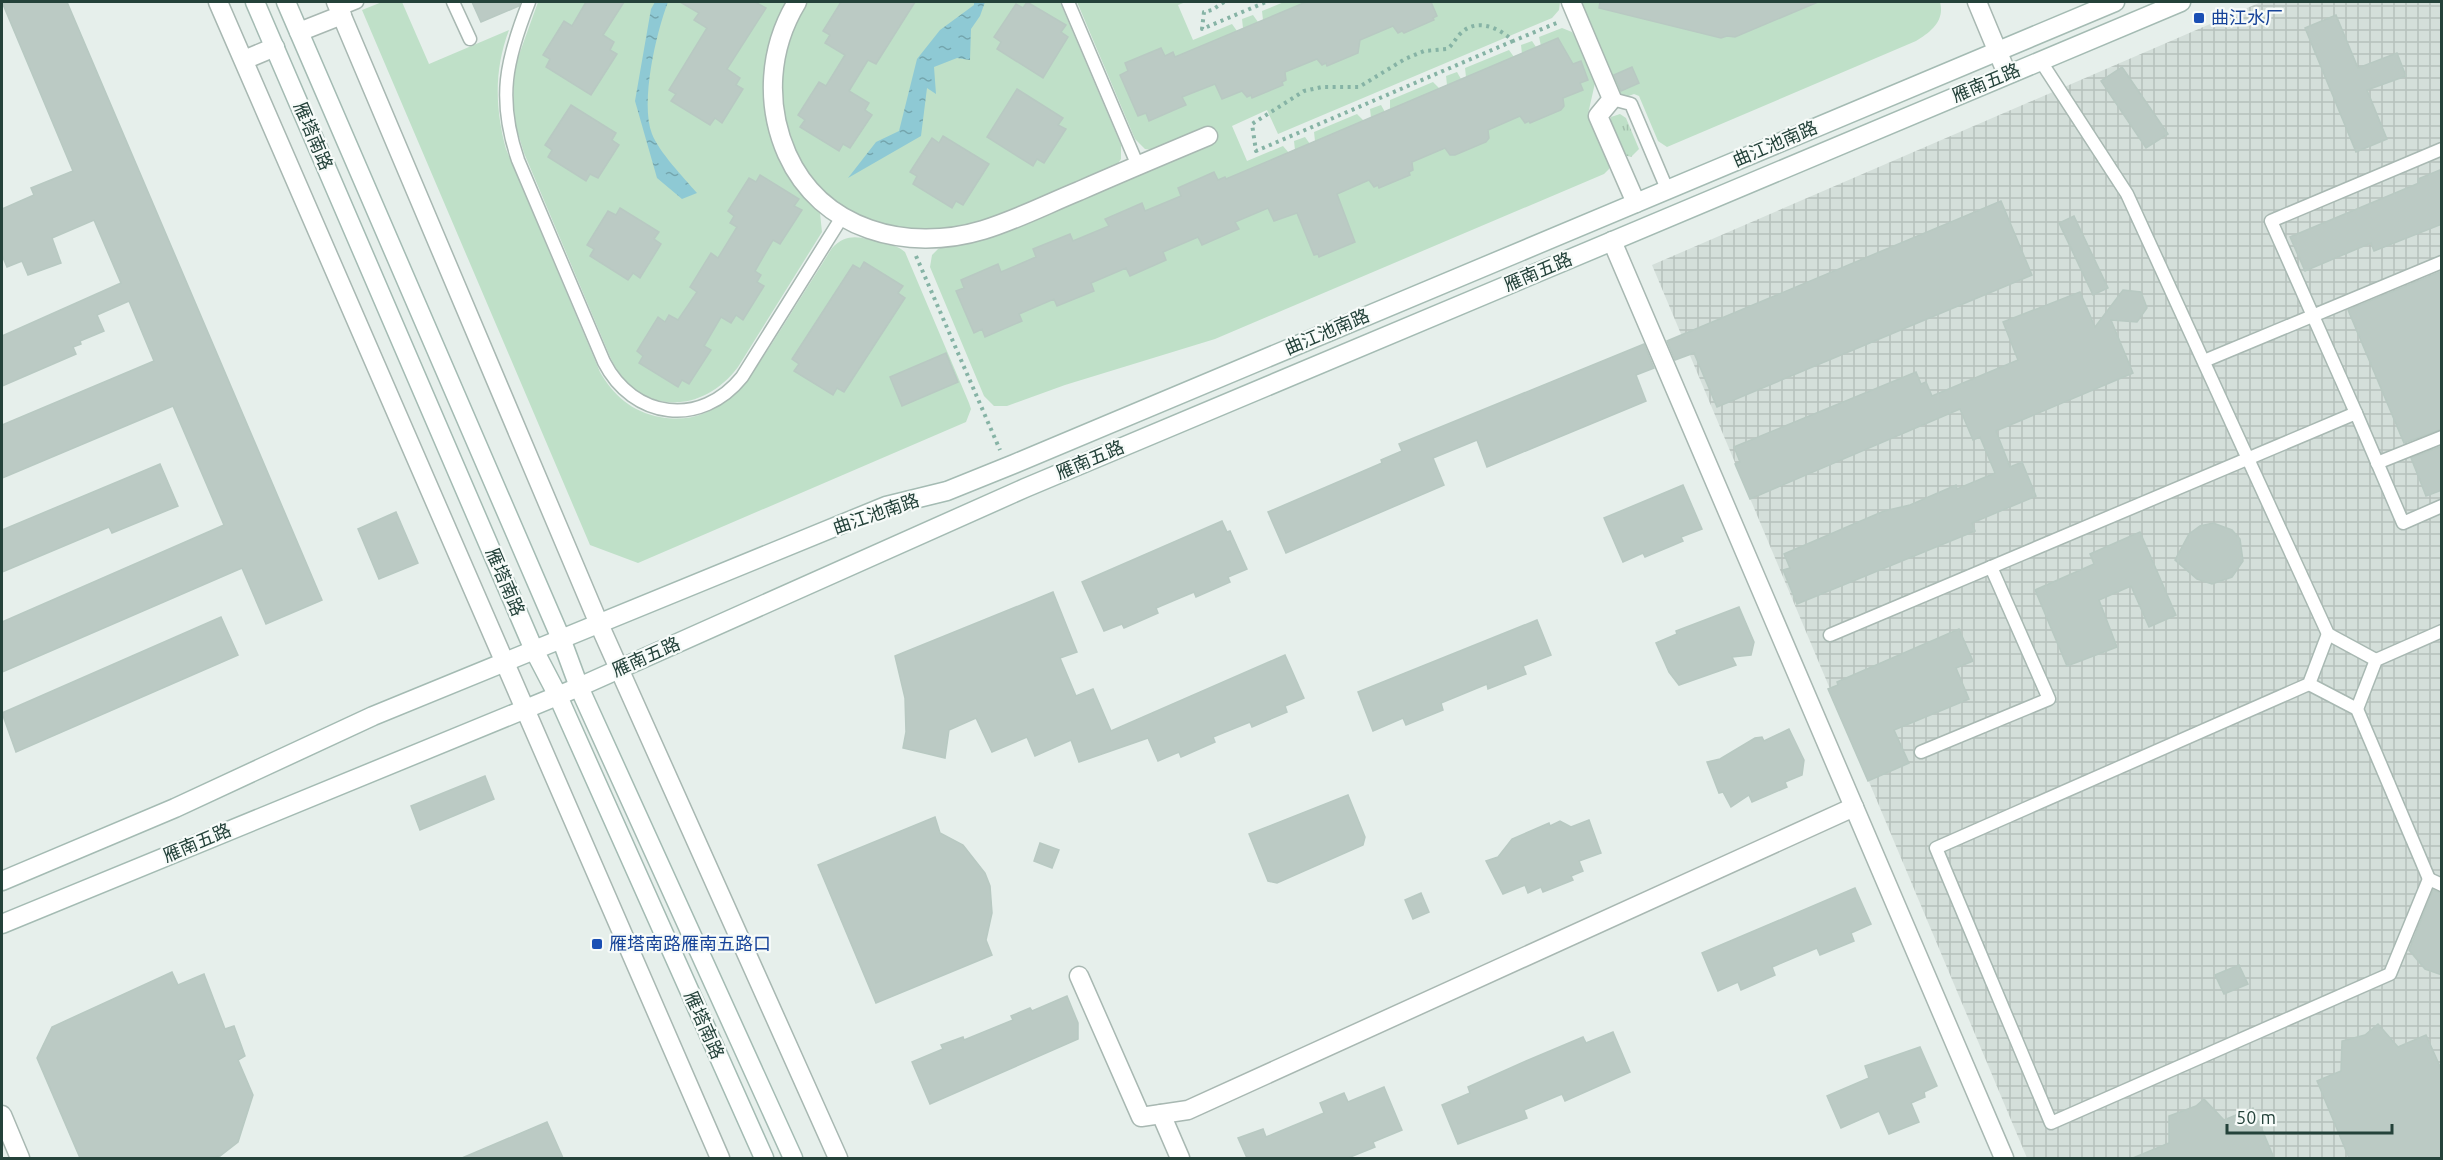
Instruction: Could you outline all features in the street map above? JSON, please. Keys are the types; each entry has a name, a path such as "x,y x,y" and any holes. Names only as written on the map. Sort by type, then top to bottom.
{"main road":[{"path":"218,2 720,1158"},
{"name":"雁塔南路","path":"255,2 534,650 557,694 764,1158"},
{"name":"雁塔南路","path":"286,2 562,641 579,687 793,1158"},
{"path":"797,2 784,27 774,67 773,96 777,126 787,153 802,179 821,202 842,217 879,234 909,239 939,239 982,230 1208,136"},
{"path":"1977,2 2007,74"},
{"name":"曲江池南路","path":"534,650 562,641 886,507 947,491 2115,2"},
{"name":"雁南五路","path":"2,924 557,694 579,687 1025,488 2181,2"},
{"path":"299,32 339,8 599,624 838,1158"},
{"path":"1573,8 1612,99 1598,116 1636,202"},
{"path":"244,60 275,47"},
{"path":"1612,241 2004,1158"},
{"path":"2,881 175,808 283,756 534,650"},
{"path":"1079,976 1141,1117 1188,1110 1854,807"},
{"path":"1161,1114 1180,1158"},
{"path":"2,1115 20,1158"}],"lane":[{"path":"339,8 357,2"},
{"path":"453,2 470,39"},
{"path":"529,2 507,64 505,101 510,133 518,160 604,362 616,384 630,396 652,407 677,410 702,405 729,390 742,376 842,217"},
{"path":"1068,2 1138,166"},
{"path":"2040,60 2127,194 2328,634 2376,660"},
{"path":"1612,99 1631,104 1667,189"},
{"path":"2442,149 2271,221 2403,523 2442,506"},
{"path":"2204,362 2442,262"},
{"path":"1830,635 2356,413"},
{"path":"2377,463 2442,436"},
{"path":"1921,752 2049,699 1992,567"},
{"path":"2357,709 2376,660 2442,632"},
{"path":"2328,634 2309,684 1936,848 2051,1123 2390,974 2429,879"},
{"path":"2309,684 2357,709 2429,879 2442,885"}],"path":[{"path":"1224,2 1204,12 1202,29 1266,2"},
{"path":"1513,41 1496,28 1472,26 1462,32 1447,49 1424,51 1405,59 1362,86 1322,87 1304,91 1251,123 1256,151 1513,41 1573,8"},
{"path":"909,239 1007,466"}],"shaded area":[{"name":"曲江水厂","path":"2261,2 2441,2 2441,1158 2027,1158 1652,265"}],"green space":[{"path":"382,2 402,2 429,64 509,30 501,60 498,89 502,134 506,149 600,372 617,395 632,407 650,415 682,418 702,414 735,393 761,361 832,248 844,239 856,237 894,246 905,252 969,403 971,409 966,422 638,563 590,545 362,10"},
{"path":"538,2 788,2 765,84 815,206 820,213 822,232 738,367 723,383 707,394 689,401 672,402 654,399 638,391 623,378 611,359 524,153 516,127 513,101 515,66"},
{"path":"806,2 1060,2 1121,145 1121,159 1117,165 1027,206 978,224 955,229 934,231 902,229 850,213 825,196 806,173 792,146 784,117 782,87 784,57 793,28"},
{"path":"1077,2 1186,2 1178,5 1193,40 1232,24 1237,31 1243,28 1242,19 1253,15 1258,22 1263,20 1262,11 1284,2 1560,2 1559,10 1552,18 1278,134 1267,110 1232,126 1247,161 1283,146 1289,153 1295,150 1294,141 1305,137 1310,144 1315,141 1314,132 1357,114 1364,121 1371,118 1370,109 1381,105 1385,112 1390,109 1390,100 1433,82 1440,89 1447,85 1446,76 1457,72 1461,79 1466,77 1465,68 1509,50 1514,57 1522,54 1521,45 1532,41 1536,47 1541,46 1539,37 1562,28 1572,32 1575,37 1595,83 1588,114 1609,162 1609,169 1604,174 1215,339 1065,385 1007,406 994,406 984,396 930,267 932,255 938,249 1152,150 1145,149 1135,139"},
{"path":"1581,2 1940,2 1941,9 1936,25 1916,41 1667,147 1658,141 1639,96 1634,94 1626,97 1620,93"},
{"path":"1620,114 1626,118 1639,149 1631,157 1624,155 1610,122 1611,117"}],"water":[{"path":"655,2 668,2 654,49 649,86 649,120 652,134 660,149 697,193 682,199 657,178 635,101 651,9"},
{"path":"974,2 985,2 980,16 971,29 970,60 957,58 934,67 936,94 927,88 921,136 848,178 876,142 899,131 917,59 940,30 974,5"}],"building":[{"path":"2,2 67,2 322,600 266,624 242,568 2,672 2,622 224,525 173,406 2,478 2,425 154,361 129,301 97,315 104,331 80,341 81,344 73,347 76,354 2,386 2,336 121,283 94,220 52,238 61,263 28,275 22,261 7,267 2,255 2,209 34,195 31,188 73,171"},
{"path":"472,2 520,2 519,6 481,22"},
{"path":"586,2 624,2 603,35 614,42 610,50 617,54 591,95 546,67 550,59 543,55 564,21 572,26"},
{"path":"680,2 755,2 766,8 727,69 740,78 736,85 743,89 722,123 715,118 710,125 671,101 676,94 669,90 707,28 694,20 699,13"},
{"path":"841,2 915,2 876,64 868,60 849,91 869,103 865,110 872,115 850,148 843,144 839,151 800,127 805,120 798,115 819,82 826,86 845,55 825,43 830,35 823,31"},
{"path":"1027,2 1066,25 1061,32 1068,37 1043,78 997,49 1001,42 994,37 1016,4 1023,8"},
{"path":"1306,2 1431,2 1437,16 1433,18 1434,20 1404,33 1402,31 1398,33 1393,26 1360,40 1358,53 1327,66 1326,63 1322,65 1317,59 1285,72 1286,80 1282,82 1283,85 1252,98 1251,95 1247,97 1242,91 1222,99 1215,84 1182,97 1186,105 1149,121 1146,113 1138,116 1120,75 1128,71 1125,63 1161,48 1165,56 1173,52 1175,57"},
{"path":"1600,2 1818,2 1735,37 1721,38 1599,8"},
{"path":"2336,15 2358,68 2397,53 2406,76 2367,90 2387,139 2356,152 2305,28"},
{"path":"1558,38 1573,64 1581,61 1588,80 1580,83 1583,90 1563,98 1564,106 1561,110 1530,123 1529,121 1525,123 1520,116 1488,130 1489,138 1486,142 1455,155 1450,155 1445,148 1412,162 1413,170 1409,172 1410,175 1379,188 1378,185 1374,187 1369,180 1337,194 1355,242 1319,257 1318,254 1314,255 1297,213 1274,221 1268,208 1235,222 1239,229 1202,245 1198,237 1163,252 1166,260 1130,276 1126,268 1091,283 1094,291 1057,306 1054,299 1019,314 1022,321 985,337 982,329 974,333 956,291 964,288 961,280 998,264 1001,272 1036,257 1033,249 1070,234 1073,241 1109,226 1105,219 1142,203 1145,211 1181,196 1178,188 1214,172 1218,180 1225,177 1226,179"},
{"path":"1632,67 1639,83 1621,91 1614,75"},
{"path":"2122,67 2168,134 2146,148 2101,81"},
{"path":"1017,89 1063,118 1058,125 1066,129 1044,163 1037,159 1033,166 987,137"},
{"path":"571,105 616,133 612,140 619,145 598,178 590,174 586,181 548,157 552,150 545,145"},
{"path":"943,136 989,164 963,205 956,201 952,208 913,184 917,176 910,172 932,138 939,143"},
{"path":"2442,169 2442,224 2374,251 2371,243 2305,271 2290,237 2419,183 2418,179"},
{"path":"760,175 799,199 794,206 802,210 780,244 773,240 755,271 761,275 757,282 764,286 743,320 736,315 731,323 721,317 704,346 711,350 689,384 682,380 678,387 639,363 643,356 637,351 658,317 665,322 669,315 678,320 697,292 690,287 711,253 718,258 737,227 730,223 734,216 728,211 749,178 756,182"},
{"path":"2001,201 2032,275 1717,407 1694,353 1675,360 1667,341"},
{"path":"620,208 659,232 654,239 661,244 640,278 633,273 628,280 590,256 594,249 587,245 608,211 616,215"},
{"path":"2074,216 2108,288 2093,295 2059,223"},
{"path":"864,262 903,286 898,293 905,298 844,392 837,388 833,395 794,371 799,364 792,359 853,265 860,269"},
{"path":"2442,271 2442,429 2404,443 2348,310"},
{"path":"2123,290 2141,292 2147,308 2137,322 2111,320 2133,373 1996,431 2010,467 2022,462 2036,496 1972,523 1975,531 1797,604 1783,570 1790,568 1784,554 1884,511 1910,505 1956,485 1957,489 1995,473 1980,437 1973,440 1960,409 1750,499 1735,464 1740,462 1734,447 1916,372 1921,384 1926,382 1932,396 2018,360 2003,322 2080,292 2095,327"},
{"path":"1644,344 1654,368 1636,375 1646,401 1487,467 1477,440 1433,458 1444,485 1286,553 1268,512 1382,463 1381,460 1402,451 1399,444"},
{"path":"946,353 958,382 902,406 890,377"},
{"path":"2442,446 2442,490 2426,496 2411,458"},
{"path":"160,464 178,506 112,533 109,527 2,572 2,530"},
{"path":"1683,485 1702,529 1681,537 1683,541 1645,557 1643,553 1623,562 1604,518"},
{"path":"396,512 418,563 379,579 358,529"},
{"path":"1222,521 1227,532 1230,531 1247,569 1228,577 1230,582 1196,597 1194,592 1156,608 1158,613 1124,628 1122,624 1104,631 1082,582"},
{"path":"2213,523 2232,530 2240,539 2243,561 2232,577 2212,584 2197,579 2175,560 2189,534 2200,526"},
{"path":"2140,532 2176,615 2149,627 2131,586 2099,600 2117,647 2067,666 2035,590 2094,564 2090,554"},
{"path":"1053,592 1077,652 1060,658 1076,696 1093,689 1111,731 1285,655 1304,698 1285,706 1287,712 1252,727 1250,722 1213,737 1215,742 1181,757 1179,752 1158,761 1148,738 1079,762 1071,740 1035,756 1027,737 992,752 976,718 949,730 945,758 903,748 906,732 905,698 895,656"},
{"path":"1739,607 1754,642 1751,655 1732,657 1736,665 1679,685 1669,672 1656,643 1677,634 1676,631"},
{"path":"221,617 238,655 16,752 2,713"},
{"path":"1537,620 1551,655 1523,666 1526,674 1488,689 1487,684 1441,703 1443,710 1406,725 1403,718 1373,731 1358,692"},
{"path":"1959,629 1973,661 1956,668 1969,699 1894,730 1909,763 1868,781 1828,689 1838,685 1837,682"},
{"path":"1789,729 1804,760 1802,775 1785,782 1787,787 1752,802 1749,795 1731,807 1723,792 1719,793 1707,762 1720,759 1755,738 1762,737 1764,741"},
{"path":"485,776 494,799 420,830 411,806"},
{"path":"1348,795 1365,837 1363,845 1277,883 1268,881 1249,834"},
{"path":"935,817 940,833 963,845 985,873 990,886 992,913 986,940 992,955 876,1003 818,865"},
{"path":"1589,820 1601,853 1579,861 1583,871 1571,876 1573,880 1543,892 1541,887 1528,893 1525,885 1503,894 1486,861 1498,857 1512,839 1549,823 1550,826 1560,821 1571,827"},
{"path":"1040,843 1059,850 1052,868 1034,861"},
{"path":"1855,888 1871,924 1851,933 1854,941 1820,955 1817,948 1772,967 1775,975 1741,990 1738,982 1718,991 1702,953"},
{"path":"2433,890 2442,893 2442,975 2425,969 2409,950"},
{"path":"1421,893 1429,912 1413,919 1405,900"},
{"path":"2239,965 2248,984 2224,994 2215,975"},
{"path":"172,972 178,985 204,974 225,1029 234,1026 245,1056 238,1060 253,1095 238,1142 220,1156 207,1158 80,1158 37,1058 52,1027"},
{"path":"1067,996 1078,1023 1078,1039 930,1104 912,1062 943,1049 941,1045 963,1037 964,1040 1013,1020 1011,1016 1030,1008 1032,1011"},
{"path":"2378,1024 2398,1047 2426,1035 2442,1071 2442,1158 2349,1158 2317,1081 2341,1071 2342,1041 2365,1035"},
{"path":"1613,1032 1630,1072 1565,1101 1562,1094 1524,1110 1527,1118 1458,1144 1442,1105 1470,1093 1468,1087 1526,1061 1583,1037 1586,1043"},
{"path":"1920,1047 1937,1086 1924,1092 1925,1097 1911,1103 1919,1122 1889,1134 1879,1111 1841,1128 1827,1096 1869,1078 1865,1066"},
{"path":"1384,1087 1402,1130 1373,1142 1375,1147 1348,1158 1247,1158 1238,1138 1263,1129 1266,1137 1324,1113 1320,1103 1344,1093 1348,1102"},
{"path":"2204,1099 2224,1120 2253,1108 2274,1158 2133,1158 2169,1143 2169,1116 2196,1106"},
{"path":"547,1122 563,1158 462,1158"}],"place":[{"name":"曲江水厂","path":"2199,18"},
{"name":"雁塔南路雁南五路口","path":"597,944"}]}
